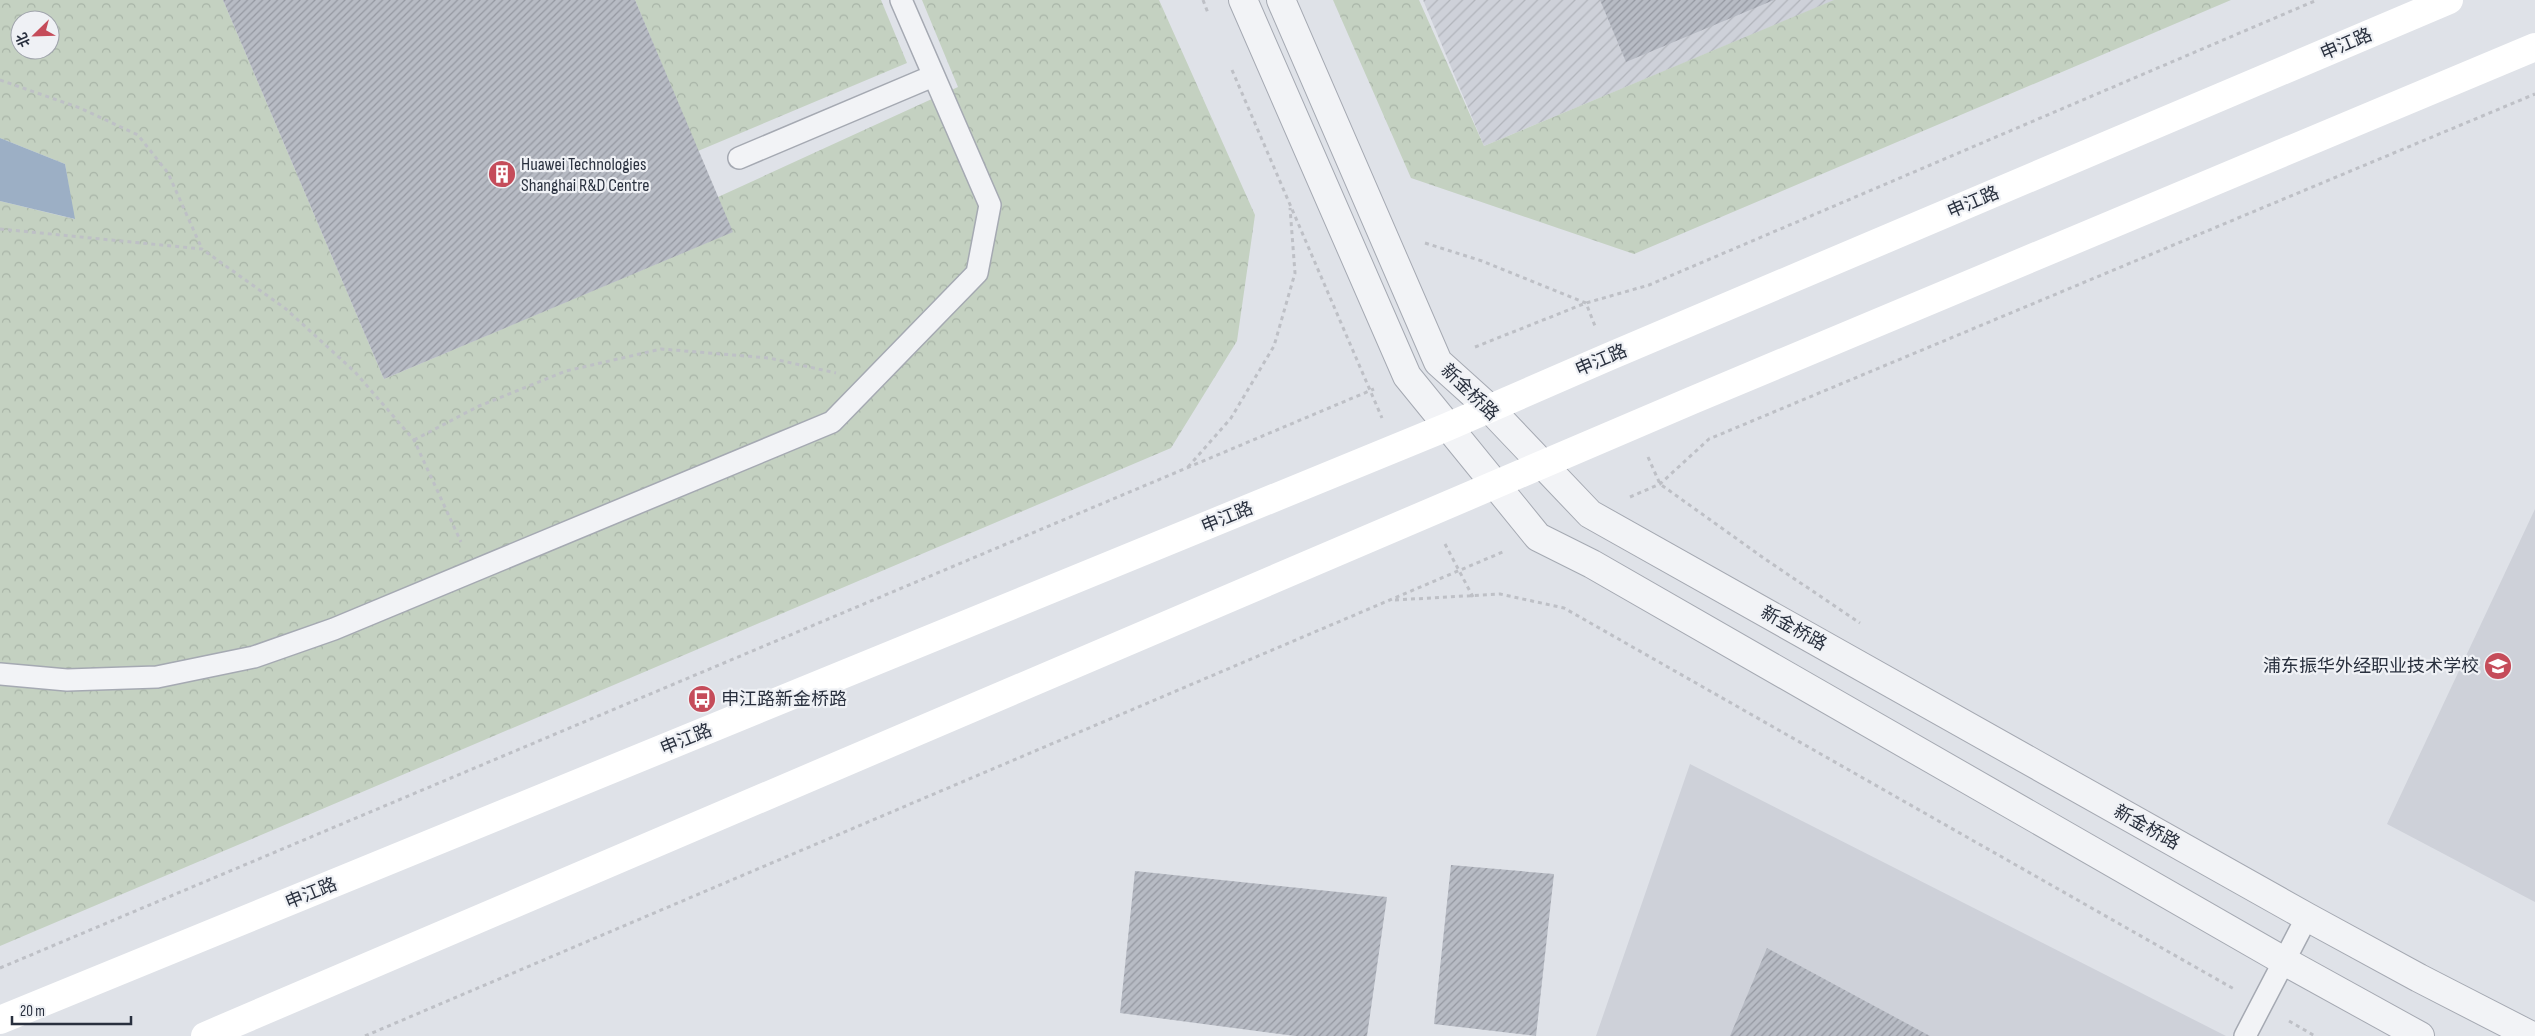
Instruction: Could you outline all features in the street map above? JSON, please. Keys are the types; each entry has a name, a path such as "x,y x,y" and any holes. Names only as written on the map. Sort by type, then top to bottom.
{"main road":[{"name":"申江路","path":"0,1020 1447,427 2449,0"},
{"path":"205,1036 1496,486 1541,465 2535,47"}],"street":[{"name":"新金桥路","path":"1243,0 1407,376 1538,537 1600,569 2284,961 2420,1036"},
{"name":"新金桥路","path":"1282,0 1438,362 1489,408 1541,465 1590,514 2307,917 2419,978 2532,1036"}],"lane":[{"path":"0,674 67,680 157,677 254,657 334,629 832,422 978,273 990,205 901,0"},
{"path":"739,158 933,76"},
{"path":"2245,1036 2307,917"}],"path":[{"path":"1203,0 1210,18"},
{"path":"1420,234 1424,243 1482,261 1586,303 1649,285 2317,0"},
{"path":"0,968 1369,392 1229,62"},
{"path":"0,80 80,108 138,136 168,172 202,249 293,316 355,372 414,440 474,570"},
{"path":"1700,514 1660,484 1709,438 2535,94"},
{"path":"1187,468 1231,418 1274,346 1295,273 1290,205"},
{"path":"0,229 202,249"},
{"path":"414,440 479,406 566,371 661,349 769,358 872,381"},
{"path":"365,1036 1459,572 1473,597"},
{"path":"1391,600 1473,597 1500,594 1564,608 2314,1036"}],"shaded area":[{"path":"1423,0 1835,0 1484,146"},
{"name":"浦东振华外经职业技术学校","path":"2535,509 2535,902 2387,824"},
{"path":"1690,764 2226,1036 1596,1036"}],"green space":[{"path":"0,0 223,0 384,379 732,232 718,197 958,87 922,0 1159,0 1255,215 1237,341 1171,448 0,946 0,201 74,219 65,164 0,138"},
{"path":"635,0 881,0 907,63 698,151"},
{"path":"1333,0 1419,0 1484,146 1834,0 2231,0 1634,254 1411,178"}],"water":[{"path":"0,138 65,164 75,219 0,201"}],"building":[{"name":"Huawei Technologies Shanghai R&D Centre","path":"223,0 635,0 733,232 384,379"},
{"path":"1600,0 1774,0 1626,62"},
{"path":"1451,865 1554,874 1536,1036 1434,1024"},
{"path":"1135,871 1387,897 1367,1036 1295,1036 1120,1013"},
{"path":"1767,948 1930,1036 1730,1036"}],"place":[{"name":"Huawei Technologies Shanghai R&D Centre","path":"502,174"},
{"name":"浦东振华外经职业技术学校","path":"2498,666"},
{"name":"申江路新金桥路","path":"702,699"}]}
